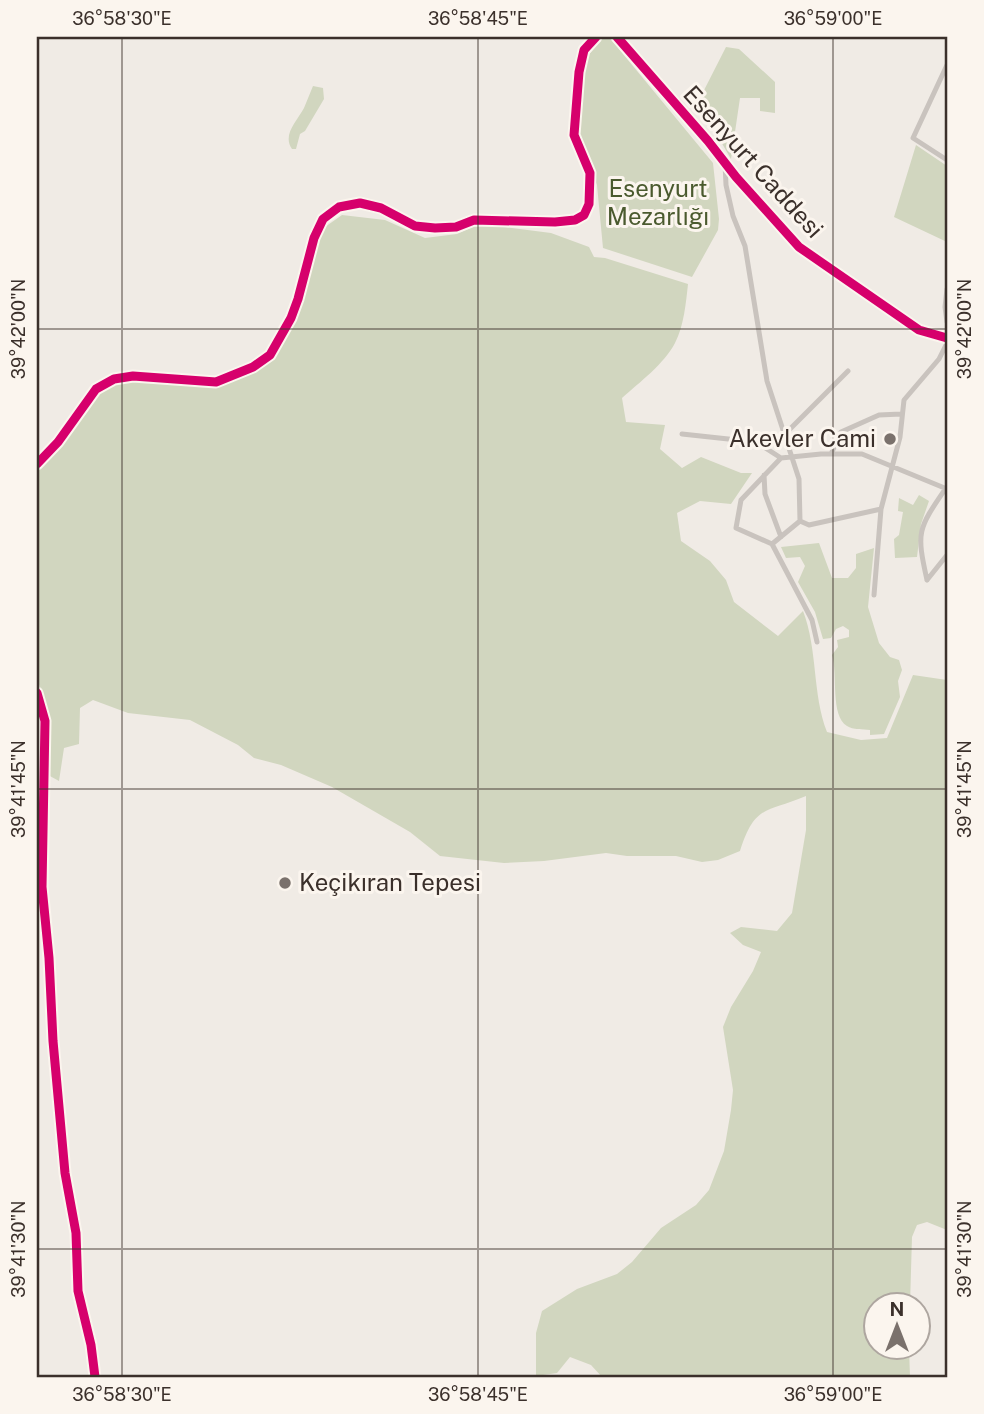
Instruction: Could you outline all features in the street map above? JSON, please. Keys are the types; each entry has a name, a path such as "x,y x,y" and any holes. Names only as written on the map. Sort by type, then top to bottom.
{"street":[{"path":"37,464 58,442 96,389 114,379 133,376 216,382 253,367 270,355 282,336 298,299 314,238 323,219 339,207 360,203 381,208 415,226 435,228 456,227 474,220 565,221 584,215 589,204 590,173 574,135 579,72 584,50 596,37"},
{"name":"Esenyurt Caddesi","path":"617,37 799,247 919,330 947,341"},
{"path":"947,65 913,138 947,160"},
{"path":"725,163 726,185 733,216 745,246 767,381 799,479 800,521"},
{"path":"947,289 947,322"},
{"path":"874,595 881,509 900,438 904,401 939,359 947,341"},
{"path":"785,434 848,371"},
{"path":"831,454 841,432 879,415 901,414"},
{"path":"682,434 756,442 781,458"},
{"path":"817,642 812,620 772,544 736,528 741,500 781,458 862,454 947,489 928,515 921,530 919,544 927,580 947,555"},
{"path":"764,475 765,494 780,537"},
{"path":"800,521 809,525 881,509"},
{"path":"772,544 800,521"},
{"path":"37,694 45,721 42,887 53,1041 65,1172 76,1233 78,1291 91,1345 95,1377"}],"green space":[{"name":"Esenyurt Mezarlığı","path":"604,37 609,37 713,163 718,230 692,277 603,248 597,185 576,130 585,59"},
{"path":"726,47 739,49 775,82 775,113 760,111 760,98 740,98 731,159 698,102"},
{"path":"313,86 323,88 324,99 305,131 300,134 296,149 292,149 289,144 290,133"},
{"path":"916,145 947,166 947,242 894,217"},
{"path":"342,215 385,220 425,238 457,234 480,224 551,233 589,247 594,257 688,284 683,322 675,343 658,365 622,398 626,422 665,425 660,449 682,468 701,457 741,473 752,473 731,504 700,501 677,513 681,541 710,561 726,580 734,602 778,636 803,611 827,732 861,740 887,738 913,675 947,680 947,1230 927,1222 917,1225 912,1237 910,1292 862,1292 862,1362 909,1362 910,1377 602,1377 591,1365 570,1357 557,1373 536,1376 536,1333 542,1311 577,1289 617,1274 632,1262 661,1228 696,1205 709,1190 724,1151 733,1090 723,1027 761,952 743,945 730,933 741,927 777,931 792,913 806,830 806,796 771,808 757,817 740,851 718,860 702,862 676,856 606,853 504,863 440,856 410,832 332,787 281,765 254,758 238,745 190,720 128,713 93,700 80,708 79,744 64,748 59,781 48,775 50,720 37,678 37,472 62,445 100,393 116,384 134,381 217,387 256,371 274,359 303,300 319,239 325,227"},
{"path":"919,495 929,501 921,524 917,557 895,558 894,539 899,535 903,512 898,511 899,498 913,505"},
{"path":"819,543 832,578 848,578 856,568 856,554 874,548 868,607 879,643 890,657 899,660 902,670 898,681 900,697 884,734 870,735 870,730 852,728 842,721 836,704 832,655 838,647 837,640 849,637 849,630 843,626 836,629 831,638 823,639 815,612 798,582 805,566 800,557 786,558 781,547"}],"cycle path":[{"path":"37,464 58,442 96,389 114,379 133,376 216,382 253,367 270,355 291,318 314,238 323,219 339,207 360,203 381,208 415,226 435,228 456,227 474,220 555,222 575,220 584,215 589,204 590,173 574,135 579,72 584,50 596,37"},
{"path":"617,37 799,247 919,330 947,338"},
{"path":"37,693 45,721 42,887 53,1041 65,1173 76,1233 78,1291 91,1345 95,1377"}],"place":[{"name":"Akevler Cami","path":"890,439"},
{"name":"Keçikıran Tepesi","path":"285,883"}]}
